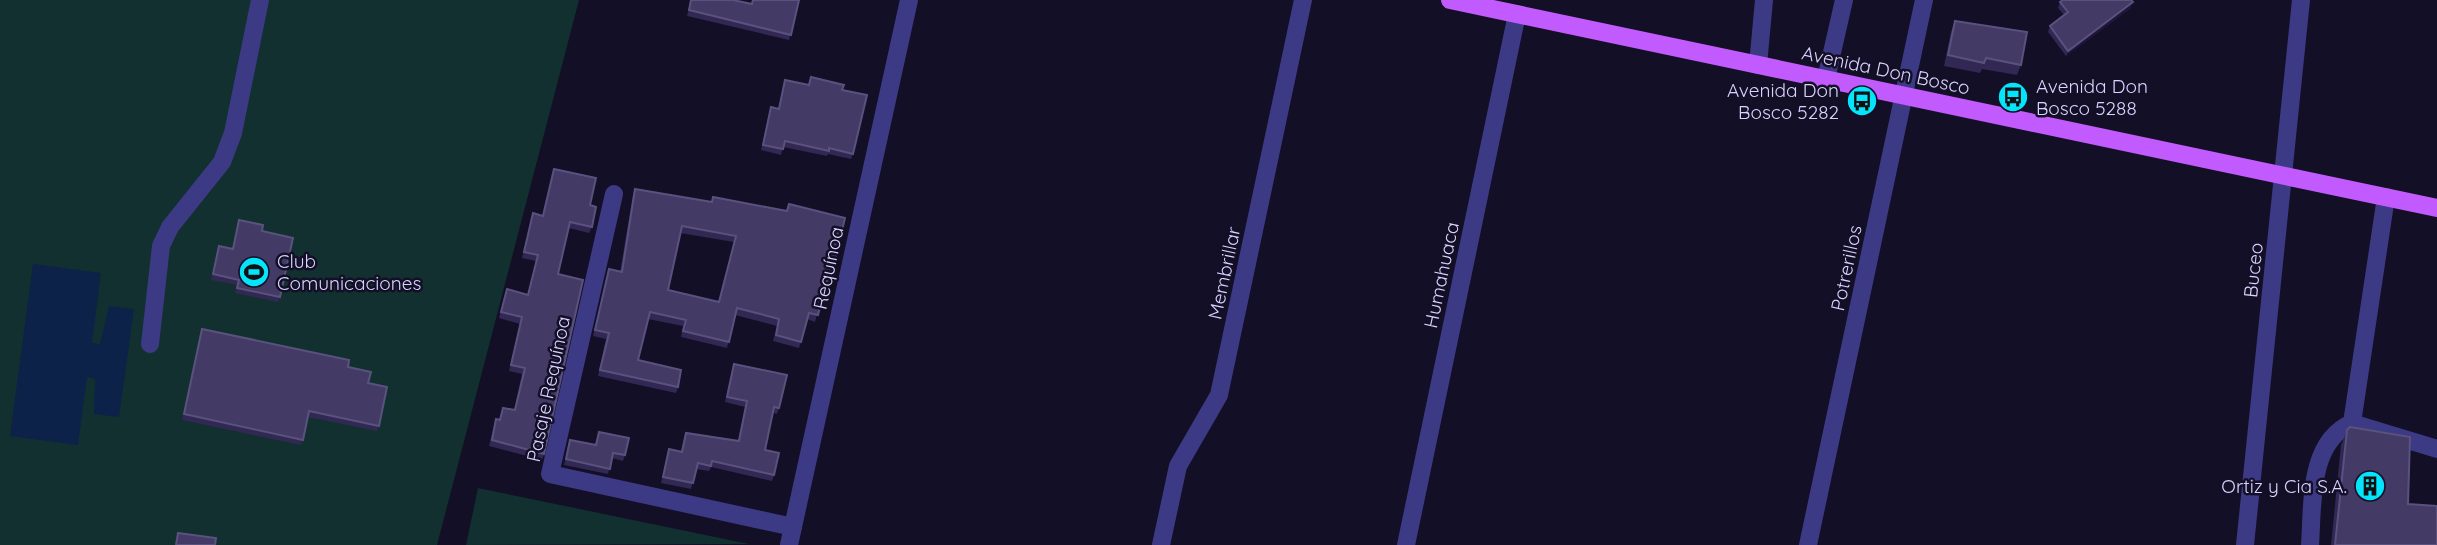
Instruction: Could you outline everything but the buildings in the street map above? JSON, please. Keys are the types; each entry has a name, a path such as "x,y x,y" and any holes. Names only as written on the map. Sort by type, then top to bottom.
{"main road":[{"name":"Avenida Don Bosco","path":"1450,0 2437,208"}],"street":[{"path":"150,344 161,246 170,227 222,162 233,133 260,0"},
{"name":"Requínoa","path":"789,545 909,0"},
{"name":"Membrillar","path":"1161,545 1178,466 1219,395 1303,0"},
{"path":"1758,65 1764,0"},
{"path":"1826,79 1844,0"},
{"name":"Potrerillos","path":"1808,545 1924,0"},
{"name":"Buceo","path":"2245,545 2301,0"},
{"name":"Humahuaca","path":"1406,545 1517,14"},
{"name":"Pasaje Requínoa","path":"614,194 550,474 793,527"},
{"path":"2353,423 2386,197"},
{"path":"2310,545 2317,462 2340,428 2353,423 2437,449"}],"green space":[{"name":"Club Comunicaciones","path":"0,0 579,0 437,545 0,545"},
{"path":"478,488 749,544 466,545"}],"water":[{"path":"33,264 101,273 92,343 100,344 109,306 134,309 119,417 94,414 95,379 87,377 78,445 10,436"}],"place":[{"name":"Avenida Don Bosco 5288","path":"2013,97"},
{"name":"Avenida Don Bosco 5282","path":"1862,101"},
{"name":"Club Comunicaciones","path":"254,272"},
{"name":"Ortiz y Cia S.A.","path":"2370,486"}]}
